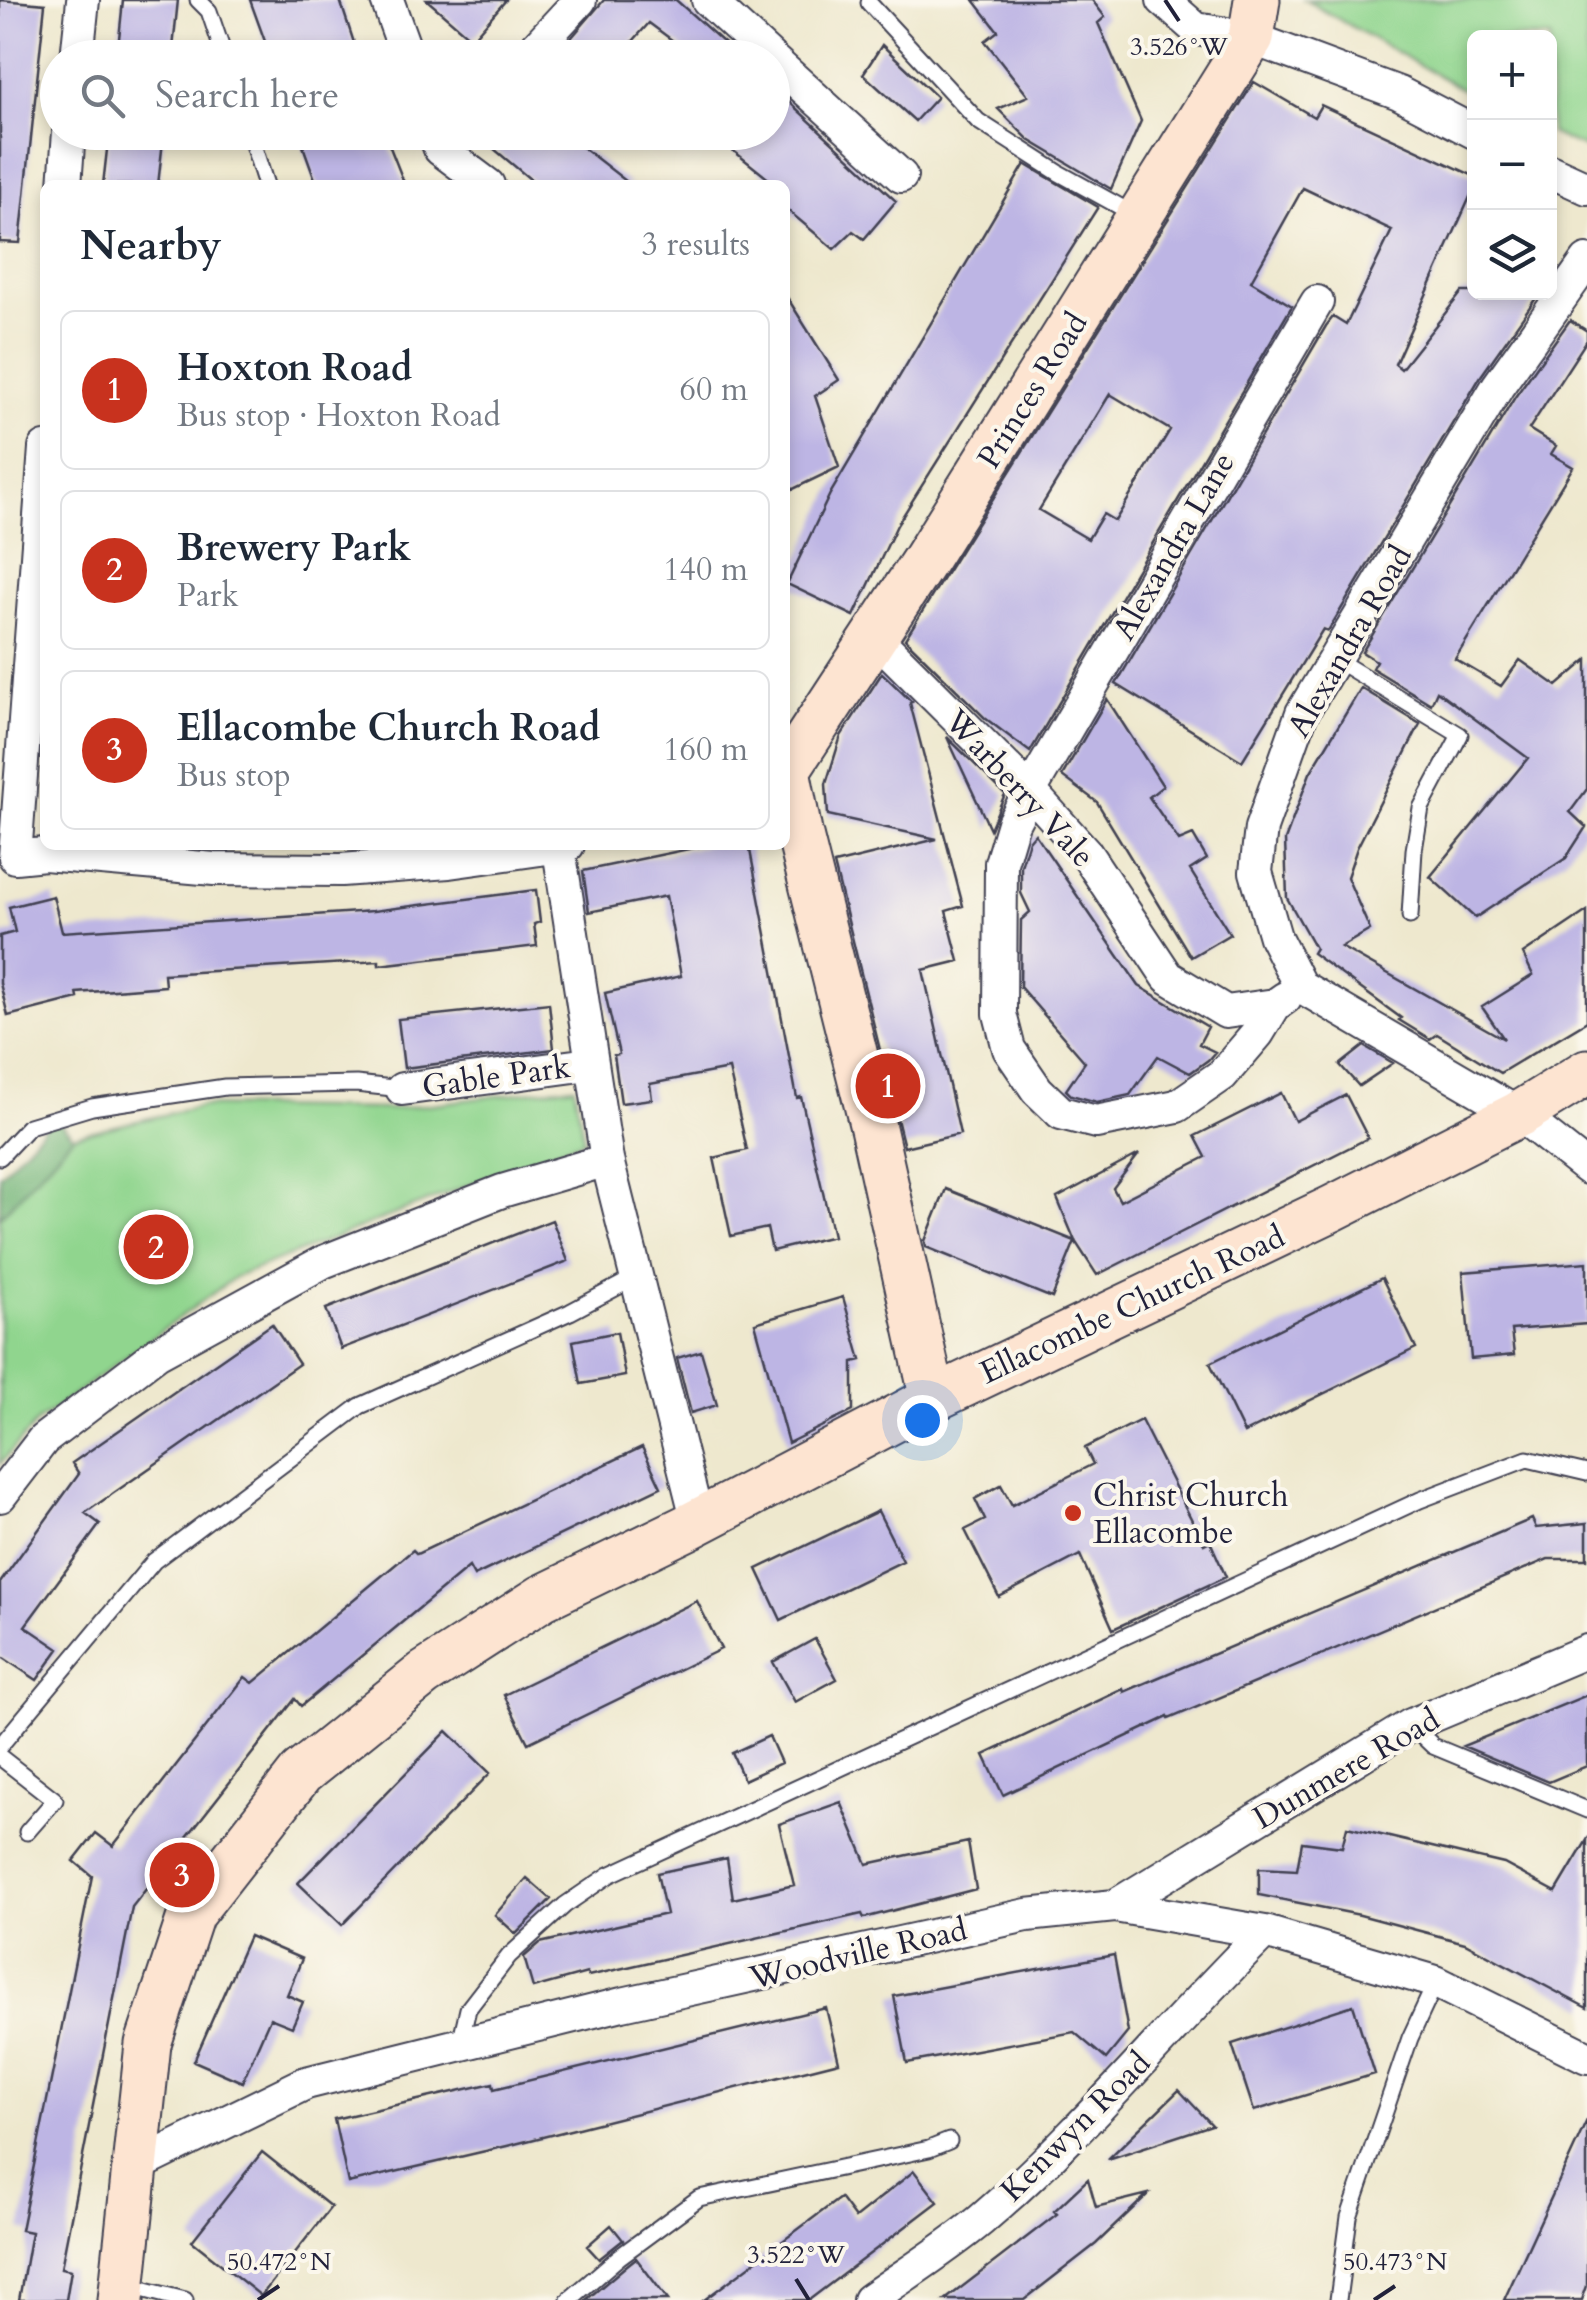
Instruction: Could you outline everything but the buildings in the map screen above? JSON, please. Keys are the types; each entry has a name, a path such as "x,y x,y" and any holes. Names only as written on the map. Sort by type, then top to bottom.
{"street":[{"path":"79,40 83,0"},
{"path":"387,0 401,40"},
{"path":"543,40 580,0"},
{"path":"1163,0 1196,30 1254,19 1467,128"},
{"path":"723,5 755,40"},
{"name":"Princes Road","path":"790,762 875,636 1139,217 1254,19"},
{"path":"790,74 902,176"},
{"path":"64,180 67,150"},
{"path":"454,150 483,180"},
{"path":"1557,174 1587,188"},
{"name":"Alexandra Road","path":"1288,996 1256,872 1260,828 1302,713 1498,386 1587,261"},
{"name":"Alexandra Lane","path":"1288,996 1222,1075 1177,1106 1096,1122 1061,1113 1037,1090 1009,1049 1000,1014 1001,863 1013,823 1030,790 1316,302"},
{"path":"40,503 7,865 45,854 342,870 541,850"},
{"name":"Warberry Vale","path":"875,636 1030,790 1084,852 1168,977 1226,1012 1288,996"},
{"path":"790,788 873,1128 933,1399"},
{"path":"564,850 590,1064 606,1160 698,1522"},
{"path":"1288,996 1519,1114 1587,1168"},
{"name":"Gable Park","path":"402,1089 590,1064"},
{"name":"Ellacombe Church Road","path":"121,2292 148,2044 191,1914 301,1773 424,1674 542,1598 698,1522 933,1399 1142,1302 1519,1114 1587,1072"},
{"path":"0,1496 43,1440 157,1352 323,1262 502,1192 606,1160"},
{"name":"Dunmere Road","path":"1115,1906 1411,1725 1587,1650"},
{"name":"Woodville Road","path":"132,2168 306,2083 622,2004 1027,1916 1115,1906 1265,1932 1436,1982 1587,2057"},
{"name":"Kenwyn Road","path":"869,2300 980,2220 1080,2128 1207,1989 1265,1932"}],"lane":[{"path":"198,0 210,11 219,40"},
{"path":"869,3 978,121 1059,173 1139,217"},
{"path":"255,150 264,180"},
{"path":"1335,659 1460,734 1421,808 1410,916"},
{"path":"0,1157 29,1126 92,1107 224,1087 356,1084 402,1089"},
{"path":"0,1746 154,1561 360,1406 570,1312 636,1278"},
{"path":"460,2044 468,2009 509,1956 565,1905 609,1874 1420,1500 1527,1459 1587,1474"},
{"path":"1411,1725 1432,1746 1587,1810"},
{"path":"0,1757 55,1800 27,1832"},
{"path":"1338,2300 1350,2217 1410,2038 1436,1982"},
{"path":"569,2300 699,2198 949,2142"},
{"path":"121,2292 185,2300"}],"green space":[{"path":"1305,0 1587,0 1587,149 1557,136 1557,30 1467,30 1467,92"},
{"path":"574,1086 584,1140 235,1277 37,1422 0,1464 0,1217 73,1136 202,1106 393,1109"},
{"path":"54,1117 73,1136 0,1217 0,1175"}],"place":[{"name":"Hoxton Road","path":"888,1086"},
{"name":"Brewery Park","path":"156,1247"},
{"name":"Christ Church Ellacombe","path":"1073,1513"},
{"name":"Ellacombe Church Road","path":"182,1875"}]}
